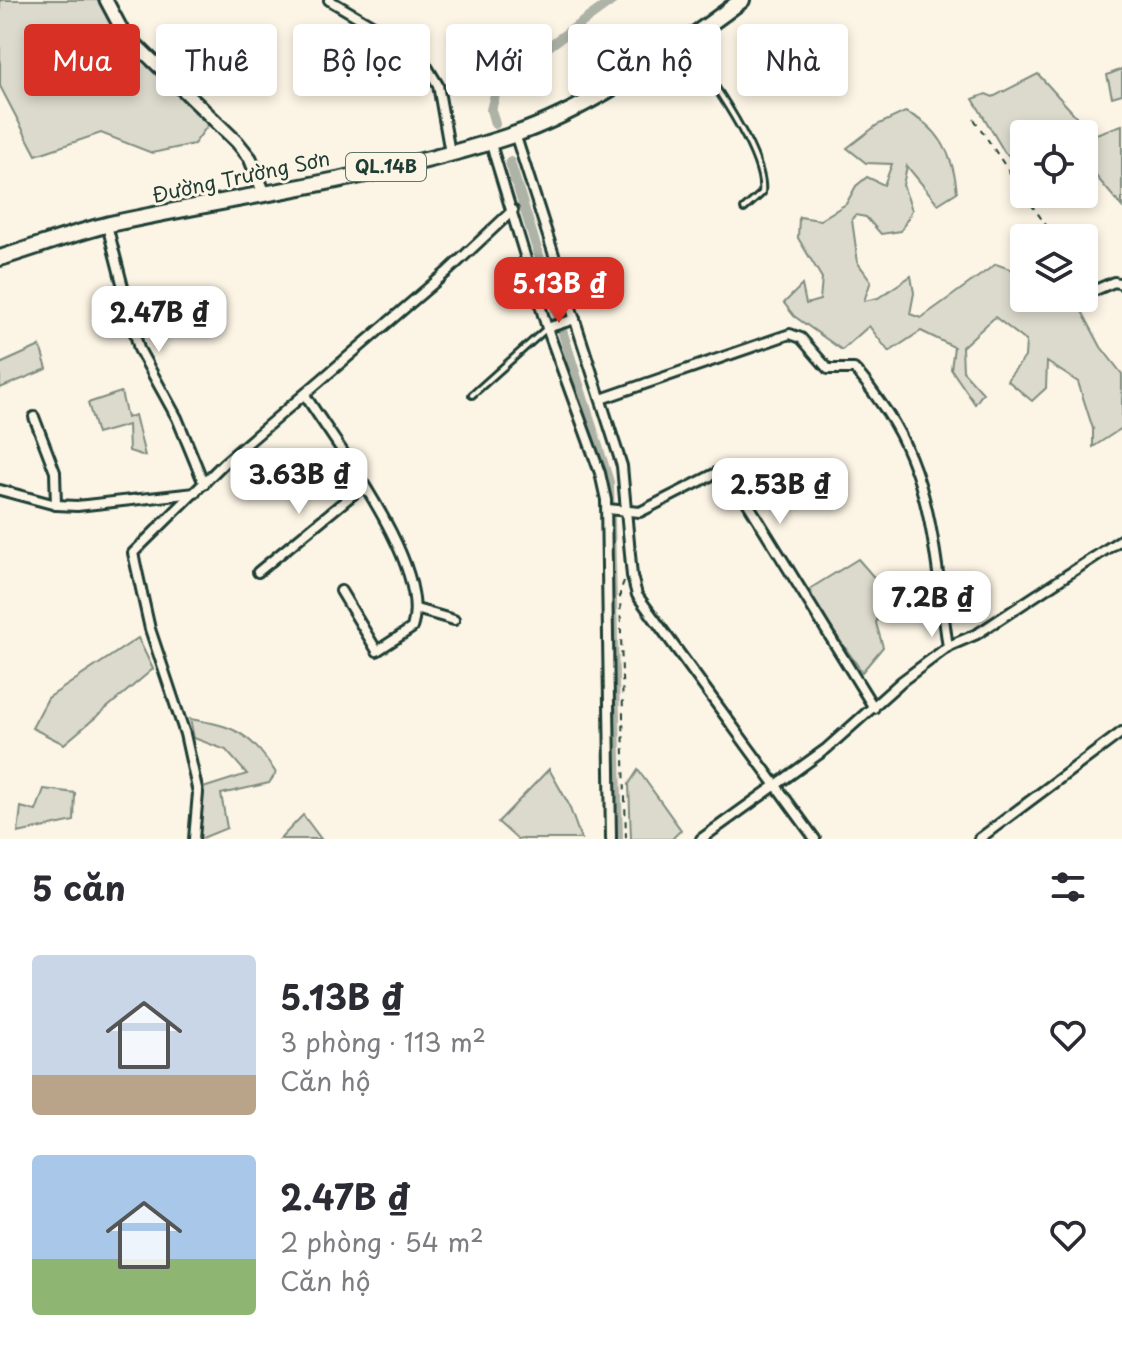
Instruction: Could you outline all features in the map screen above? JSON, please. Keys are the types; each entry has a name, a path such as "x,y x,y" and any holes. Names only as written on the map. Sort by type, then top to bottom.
{"highway":[{"name":"Đường Trường Sơn","path":"710,24 742,0"},
{"name":"Đường Trường Sơn","path":"0,258 107,225 450,153 515,134 593,96"}],"street":[{"path":"106,0 123,32 244,150 264,193"},
{"path":"329,0 418,52 438,85 450,153"},
{"path":"515,134 622,466 630,565 637,595 815,839"},
{"path":"490,141 547,328 600,473 607,509 611,839"},
{"path":"194,839 198,793 185,734 150,629 132,556 141,542 204,484 513,210"},
{"path":"107,225 139,349 177,418 204,484"},
{"path":"1098,289 1114,282 1122,284"},
{"path":"547,328 575,319"},
{"path":"601,399 790,334 801,338 828,369 854,369 896,424 914,458 924,491 948,647"},
{"path":"305,395 404,556 416,609 412,628 377,651 341,591"},
{"path":"34,417 55,472 56,505"},
{"path":"607,509 640,512 726,468 874,708"},
{"path":"258,572 362,487"},
{"path":"0,490 56,505 111,504 195,493"},
{"path":"701,839 776,785 948,647 977,634 1122,539"},
{"path":"416,609 454,620"},
{"path":"979,839 1122,732"}],"lane":[{"path":"720,96 737,122 759,172 762,193 744,209"},
{"path":"472,395 547,328"}],"path":[{"path":"974,119 1010,173"},
{"path":"626,839 620,592 630,565"}],"shaded area":[{"path":"0,0 113,0 127,24 24,24 24,96 140,96 140,38 156,54 147,66 156,75 156,96 178,96 208,125 194,144 152,153 101,133 36,155 0,86"},
{"path":"1122,69 1122,94 1112,97 1107,75"},
{"path":"1038,74 1079,120 1010,120 1010,156 1005,153 973,99 986,94 993,97"},
{"path":"905,112 927,126 936,134 948,155 957,192 938,204 907,166 903,185 912,210 901,231 881,234 866,217 855,215 852,220 858,263 871,281 864,301 878,298 911,276 914,293 910,314 921,318 996,264 1010,269 1010,312 1082,312 1101,347 1122,374 1122,428 1093,447 1093,429 1078,382 1047,362 1046,388 1032,401 1007,380 1025,357 1026,341 995,317 962,347 963,371 983,393 975,404 951,369 954,347 921,331 889,352 869,326 842,350 794,316 784,303 802,285 806,304 820,300 822,278 798,238 799,217 820,220 846,204 856,186 867,177 884,185 892,164 866,163 847,148 877,125"},
{"path":"1122,125 1122,207 1098,179 1098,133"},
{"path":"40,346 47,369 0,388 0,364"},
{"path":"121,392 127,418 135,415 145,456 129,451 128,425 97,434 88,403"},
{"path":"858,559 886,591 876,623 883,647 862,672 812,600 811,588"},
{"path":"138,638 153,669 64,744 32,728 48,698"},
{"path":"190,719 219,725 250,740 276,773 269,783 221,794 227,828 200,839 197,839 203,788 247,774 226,750 194,738"},
{"path":"549,769 568,803 581,839 517,839 498,822"},
{"path":"638,770 681,830 672,839 631,839 629,784"},
{"path":"44,789 75,793 74,821 18,833 21,807 36,811"},
{"path":"303,815 321,839 280,839"}],"waterway":[{"path":"495,124 491,110 498,83 613,0"},
{"path":"510,162 609,482 618,839"}]}
